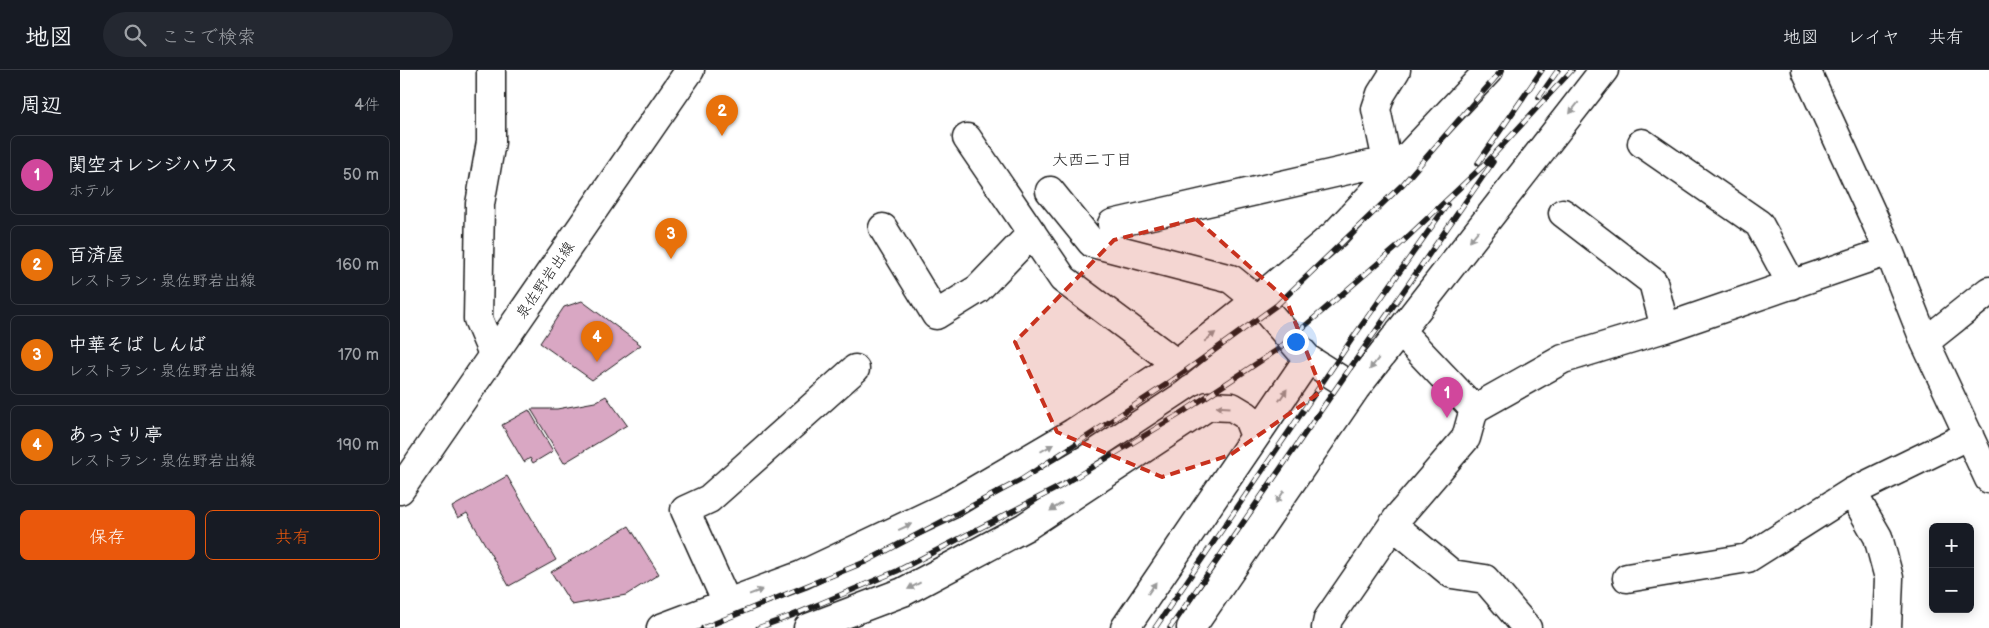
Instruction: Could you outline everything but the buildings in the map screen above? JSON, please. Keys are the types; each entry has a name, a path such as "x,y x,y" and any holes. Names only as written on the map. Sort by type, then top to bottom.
{"street":[{"path":"491,70 491,142 480,204 478,319 493,354"},
{"name":"泉佐野岩出線","path":"400,490 690,70"},
{"path":"1392,163 1376,108 1380,94 1396,70"},
{"path":"661,628 802,575 950,505 1073,433 1177,364 1257,300 1334,234 1392,163 1488,70"},
{"path":"1192,628 1354,388 1604,70"},
{"path":"1806,70 1889,251 1925,342 1989,479"},
{"path":"967,138 1063,279 1177,364"},
{"path":"1642,143 1759,224 1792,285"},
{"path":"1112,224 1392,163"},
{"path":"1050,191 1092,242 1231,279 1257,300 1308,359 1354,388"},
{"path":"1563,214 1653,282 1665,328"},
{"path":"883,228 936,315 978,289 1032,233"},
{"path":"1326,628 1328,619 1393,525 1466,438 1474,409 1562,360 1665,328 1889,251"},
{"path":"1925,342 1989,290"},
{"path":"1400,331 1474,409"},
{"path":"1125,628 1308,359"},
{"path":"727,603 686,510 709,498 855,370"},
{"path":"821,626 902,592 1025,527 1208,406 1232,407 1247,416 1255,436"},
{"path":"1627,578 1748,558 1852,492 1969,435"},
{"path":"1852,492 1878,537 1889,578 1887,628"},
{"path":"1393,525 1452,574 1485,579 1527,628"}],"highlighted area":[{"path":"1196,219 1286,299 1322,391 1230,455 1162,477 1057,432 1015,342 1114,240"}],"railway":[{"path":"703,628 865,562 1021,480 1173,380 1277,305 1403,184 1502,70"},
{"path":"1478,163 1542,70"},
{"path":"1539,97 1558,70"},
{"path":"758,628 897,571 1061,486 1180,414 1277,350 1397,247 1488,161 1572,70"},
{"path":"1170,628 1493,162"},
{"path":"1155,628 1352,339 1447,205"}],"place":[{"name":"百済屋","path":"722,136"},
{"name":"中華そば しんば","path":"671,259"},
{"name":"あっさり亭","path":"597,362"},
{"name":"関空オレンジハウス","path":"1447,418"}],"district":[{"name":"大西二丁目","path":"1092,159"}]}
